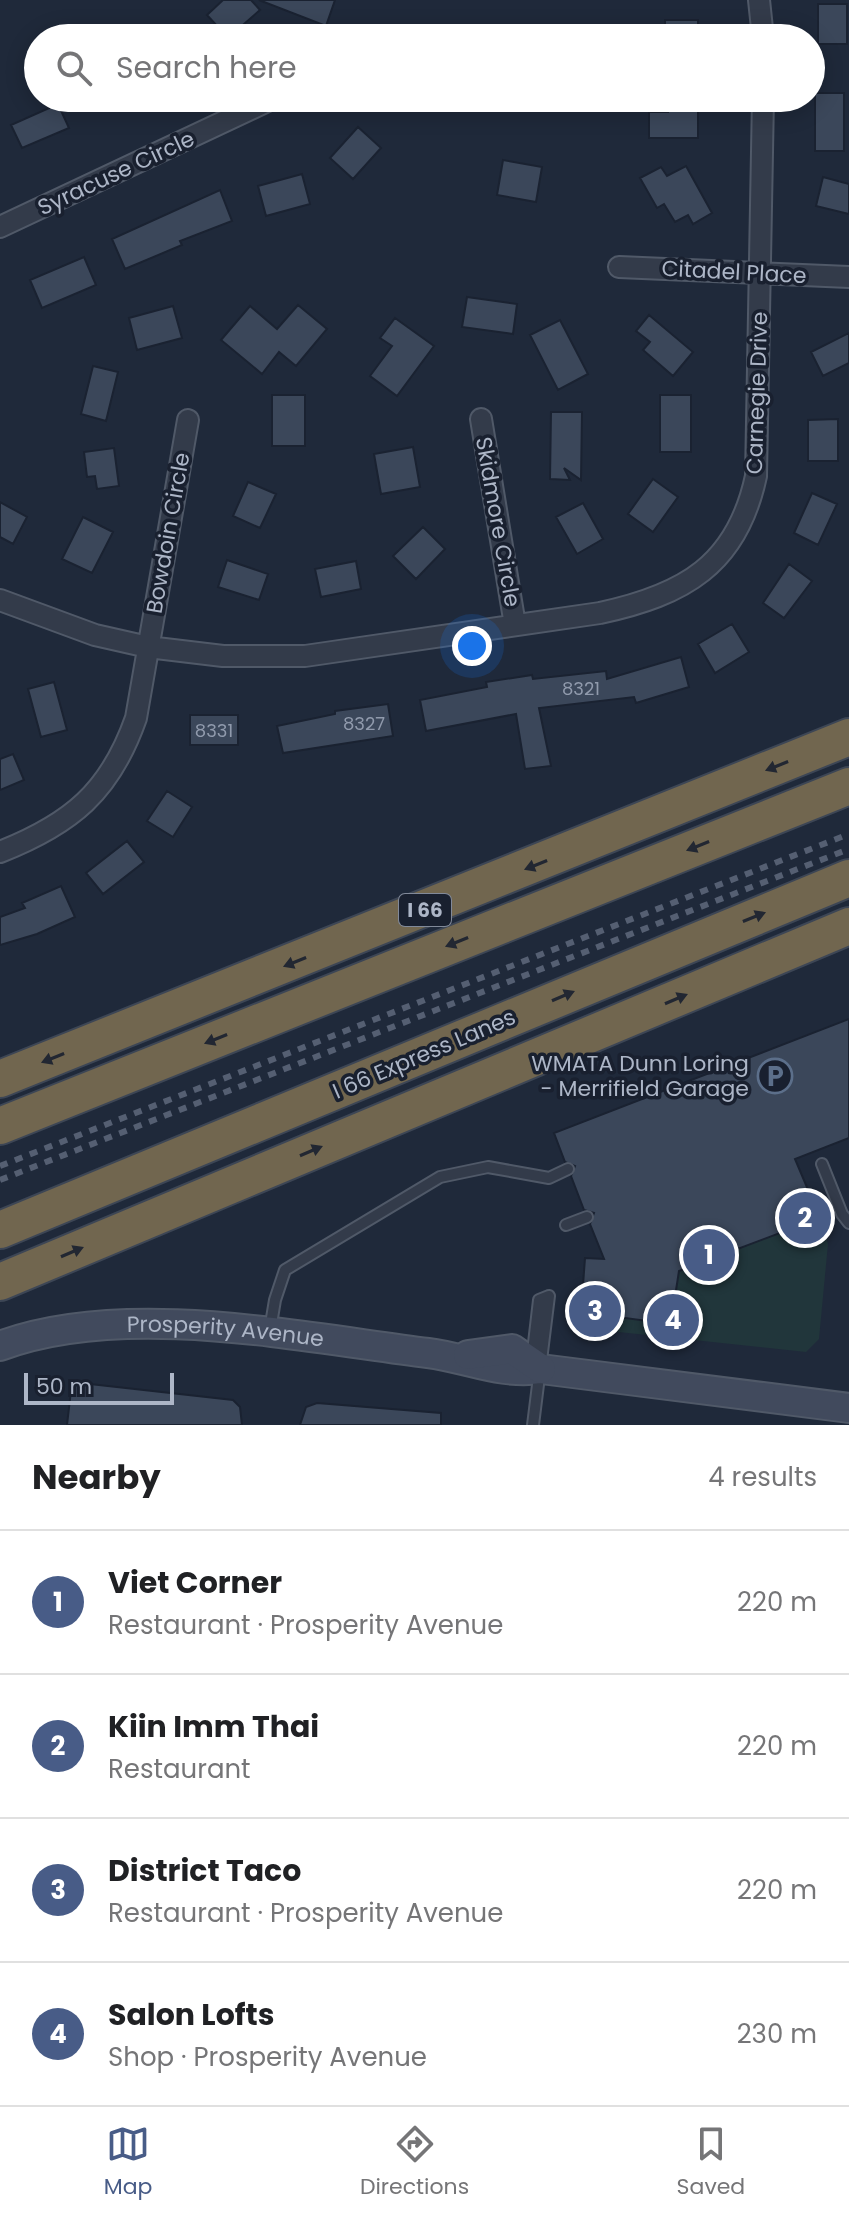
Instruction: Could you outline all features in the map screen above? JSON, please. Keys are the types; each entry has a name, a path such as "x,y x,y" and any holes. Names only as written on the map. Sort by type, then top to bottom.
{"highway":[{"name":"I 66","path":"0,1079 576,850 849,737"},
{"path":"0,1126 849,786"},
{"name":"I 66 Express Lanes","path":"0,1230 849,878"},
{"path":"0,1282 849,926"},
{"path":"0,1205 482,1030"}],"main road":[{"name":"Prosperity Avenue","path":"0,1346 50,1333 111,1326 270,1332 453,1357 510,1372 534,1367 849,1408"}],"street":[{"path":"759,0 762,24"},
{"name":"Syracuse Circle","path":"0,227 244,112"},
{"name":"Carnegie Drive","path":"0,600 95,635 148,647 223,656 305,656 600,613 663,595 707,569 729,545 749,509 756,476 763,112"},
{"name":"Citadel Place","path":"619,267 849,277"},
{"name":"Skidmore Circle","path":"481,419 515,625"},
{"name":"Bowdoin Circle","path":"0,852 60,825 88,802 126,746 136,718 188,420"}],"lane":[{"path":"822,1164 842,1214 849,1223"},
{"path":"270,1332 275,1300 285,1270 440,1177 488,1167 549,1178 568,1169"},
{"path":"566,1225 587,1217"},
{"path":"533,1425 534,1367 536,1312 539,1300 549,1296 534,1367"}],"green space":[{"path":"820,1218 828,1244 819,1339 806,1352 581,1328 581,1321 612,1325 614,1316 669,1324 676,1318 674,1303 679,1271"}],"building":[{"path":"223,0 251,0 260,10 244,24 215,24 207,15"},
{"path":"259,0 335,0 327,24"},
{"path":"818,4 847,4 847,44 825,44 825,24 818,24"},
{"path":"665,20 698,20 698,24 665,24"},
{"path":"825,93 844,93 844,151 815,151 815,112 825,112"},
{"path":"40,112 62,112 69,128 22,148 11,125"},
{"path":"649,112 698,112 698,138 649,138"},
{"path":"358,127 381,148 353,179 330,158"},
{"path":"503,160 542,167 536,202 497,195"},
{"path":"686,166 712,213 693,224 688,215 675,222 664,204 657,208 640,178 661,167 667,176"},
{"path":"302,174 310,204 266,216 258,186"},
{"path":"823,177 849,184 849,214 816,206"},
{"path":"220,190 232,221 180,241 182,245 125,269 112,239"},
{"path":"84,257 96,285 42,308 30,280"},
{"path":"467,297 517,304 513,334 462,327"},
{"path":"298,305 327,329 296,366 279,352 262,374 221,340 250,306 277,329"},
{"path":"173,306 182,338 137,350 129,318"},
{"path":"649,315 693,352 673,376 643,350 650,342 636,331"},
{"path":"395,318 434,346 397,396 370,376 392,346 380,338"},
{"path":"560,320 588,374 558,390 530,335"},
{"path":"849,333 849,363 823,376 811,352"},
{"path":"93,366 118,372 106,421 81,414"},
{"path":"272,395 305,395 305,446 272,446"},
{"path":"660,395 691,395 691,452 660,452"},
{"path":"551,412 582,412 581,480 564,468 570,480 550,479"},
{"path":"838,419 838,461 808,461 808,420"},
{"path":"413,447 420,487 381,494 374,454"},
{"path":"114,448 119,486 97,489 95,476 87,477 84,452"},
{"path":"653,479 678,497 653,532 628,514"},
{"path":"248,482 276,494 260,528 233,516"},
{"path":"812,493 837,504 818,545 794,533"},
{"path":"0,502 27,517 13,544 0,537"},
{"path":"583,503 603,539 577,554 556,517"},
{"path":"83,517 113,532 92,573 62,559"},
{"path":"423,527 445,549 416,579 393,556"},
{"path":"227,560 268,574 259,600 218,587"},
{"path":"356,561 361,589 321,597 315,569"},
{"path":"789,564 812,581 784,618 763,603"},
{"path":"732,624 749,652 715,673 698,644"},
{"path":"681,657 689,687 636,703 634,697 539,708 551,766 525,769 516,714 426,731 420,700 487,687 486,682 532,675 533,679 606,671 607,679"},
{"path":"54,682 67,730 41,737 28,689"},
{"path":"388,704 393,736 283,753 277,726 335,714 335,711"},
{"path":"190,715 238,715 238,745 190,745"},
{"path":"13,754 24,780 0,790 0,759"},
{"path":"167,791 192,807 173,837 147,821"},
{"path":"127,841 144,862 103,894 86,873"},
{"path":"61,886 75,917 37,934 0,945 0,917 25,908 22,903"},
{"name":"WMATA Dunn Loring - Merrifield Garage","path":"849,1019 849,1138 795,1159 820,1218 679,1271 674,1303 676,1318 669,1324 581,1312 585,1258 604,1259 590,1224 594,1213 584,1210 571,1176 575,1166 565,1162 554,1133"},
{"path":"72,1382 233,1400 240,1407 242,1425 67,1425"},
{"path":"317,1403 441,1413 441,1425 300,1425 306,1407"}],"railway":[{"path":"0,1166 849,834"},
{"path":"0,1180 849,849"}],"place":[{"name":"WMATA Dunn Loring - Merrifield Garage","path":"775,1076"},
{"name":"Kiin Imm Thai","path":"805,1218"},
{"name":"Viet Corner","path":"709,1255"},
{"name":"District Taco","path":"595,1311"},
{"name":"Salon Lofts","path":"673,1320"}]}
